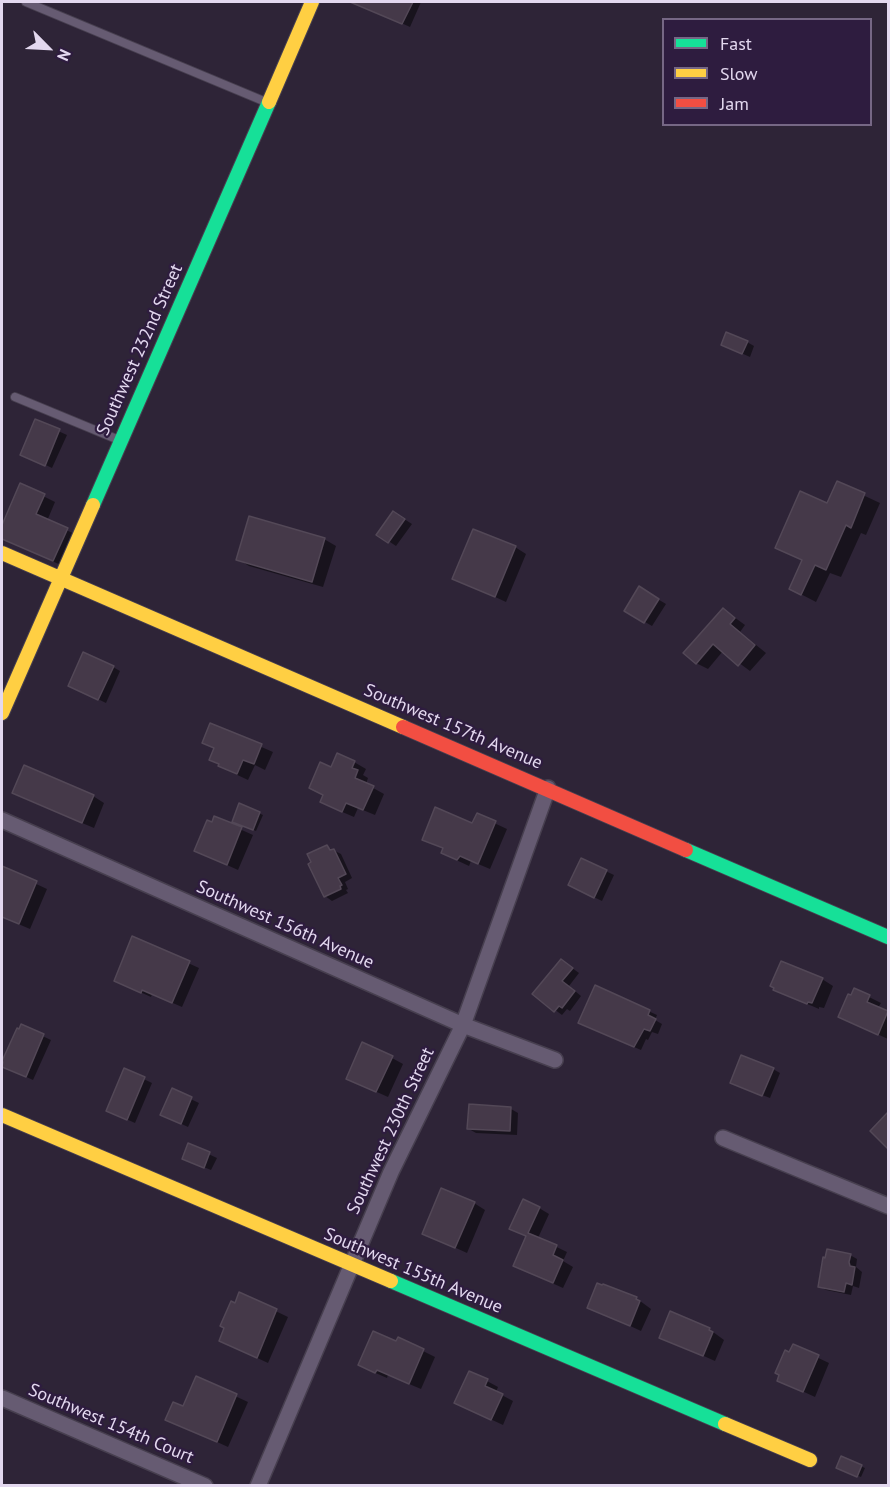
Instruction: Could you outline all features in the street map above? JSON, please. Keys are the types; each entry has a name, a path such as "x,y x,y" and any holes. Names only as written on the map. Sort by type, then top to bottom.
{"street":[{"name":"Southwest 232nd Street","path":"3,707 312,2"},
{"name":"Southwest 157th Avenue","path":"5,557 60,577 888,937"},
{"name":"Southwest 230th Street","path":"258,1485 391,1172 463,1025 548,788"},
{"name":"Southwest 156th Avenue","path":"2,820 463,1025 555,1060"},
{"name":"Southwest 155th Avenue","path":"2,1115 810,1460"},
{"path":"723,1138 888,1206"},
{"name":"Southwest 154th Court","path":"2,1398 205,1485"}],"lane":[{"path":"26,2 268,103"},
{"path":"15,397 120,441"}],"building":[{"path":"350,2 413,2 402,24"},
{"path":"726,332 748,341 742,354 721,345"},
{"path":"35,419 60,429 45,466 20,455"},
{"path":"837,481 865,493 851,528 846,525 826,570 815,565 801,595 789,589 802,560 775,548 800,491 827,503"},
{"path":"20,483 45,494 36,514 68,528 53,561 2,539 2,525"},
{"path":"393,511 405,519 388,543 376,535"},
{"path":"249,516 325,538 312,582 236,560"},
{"path":"473,529 516,546 495,597 452,579"},
{"path":"639,586 659,599 644,623 624,611"},
{"path":"723,608 735,618 730,624 755,645 738,666 713,644 696,664 683,653"},
{"path":"83,652 114,666 98,700 68,686"},
{"path":"210,723 262,744 254,764 243,760 237,774 209,760 214,748 202,743"},
{"path":"337,753 355,761 352,768 358,770 355,778 374,786 363,810 346,803 342,812 320,802 323,795 309,788 320,762 331,767"},
{"path":"24,765 94,795 82,823 12,793"},
{"path":"239,803 260,812 253,830 232,822"},
{"path":"435,807 472,823 477,813 496,821 478,864 460,856 457,860 441,853 443,848 422,840"},
{"path":"214,816 242,827 227,865 194,851 207,820 212,822"},
{"path":"327,845 330,850 334,849 346,874 338,878 342,885 341,889 324,897 308,864 311,862 307,854"},
{"path":"581,858 607,870 594,898 568,885"},
{"path":"2,866 37,881 19,924 2,917"},
{"path":"132,936 190,961 172,1003 114,981"},
{"path":"561,959 573,968 562,981 575,991 562,1008 559,1006 554,1012 532,994"},
{"path":"781,961 823,978 812,1003 807,1004 773,990 774,988 770,986"},
{"path":"595,985 650,1010 648,1015 656,1019 650,1031 644,1029 634,1047 578,1023"},
{"path":"854,988 870,995 867,1002 888,1011 878,1035 838,1017 848,994 851,995"},
{"path":"21,1024 44,1034 26,1077 2,1067 2,1061"},
{"path":"362,1042 393,1056 376,1092 346,1079"},
{"path":"741,1055 774,1068 762,1096 730,1083"},
{"path":"124,1068 145,1077 127,1120 106,1111"},
{"path":"172,1088 192,1097 181,1124 160,1115"},
{"path":"469,1104 511,1107 510,1131 467,1129"},
{"path":"888,1112 888,1149 870,1131"},
{"path":"188,1143 210,1152 204,1168 182,1159"},
{"path":"441,1188 475,1202 455,1248 422,1234"},
{"path":"523,1199 540,1207 528,1233 557,1245 553,1255 563,1260 553,1283 513,1266 526,1236 509,1229"},
{"path":"827,1249 851,1254 850,1266 855,1267 852,1285 846,1283 844,1292 818,1287 823,1257 825,1258"},
{"path":"597,1283 637,1297 636,1299 640,1301 630,1326 587,1308"},
{"path":"239,1292 277,1309 257,1358 219,1341 224,1328 220,1326 231,1301 235,1303"},
{"path":"670,1311 710,1328 709,1330 713,1332 703,1356 659,1338"},
{"path":"373,1331 396,1341 398,1337 424,1349 409,1384 377,1370 375,1373 358,1365"},
{"path":"793,1344 819,1355 803,1392 777,1381 779,1375 775,1373 785,1350 789,1352"},
{"path":"469,1371 488,1379 485,1386 503,1394 491,1420 454,1403"},
{"path":"196,1376 237,1394 217,1442 165,1420 173,1402 183,1406"},
{"path":"841,1456 862,1465 857,1477 836,1468"}],"traffic: fast":[{"path":"93,505 269,102"},
{"path":"686,850 888,937"},
{"path":"391,1281 725,1424"}],"traffic: slow":[{"path":"269,102 312,2"},
{"path":"2,713 93,505"},
{"path":"2,553 403,727"},
{"path":"2,1115 391,1281"},
{"path":"725,1424 810,1460"}],"traffic: jam":[{"path":"403,727 686,850"}]}
